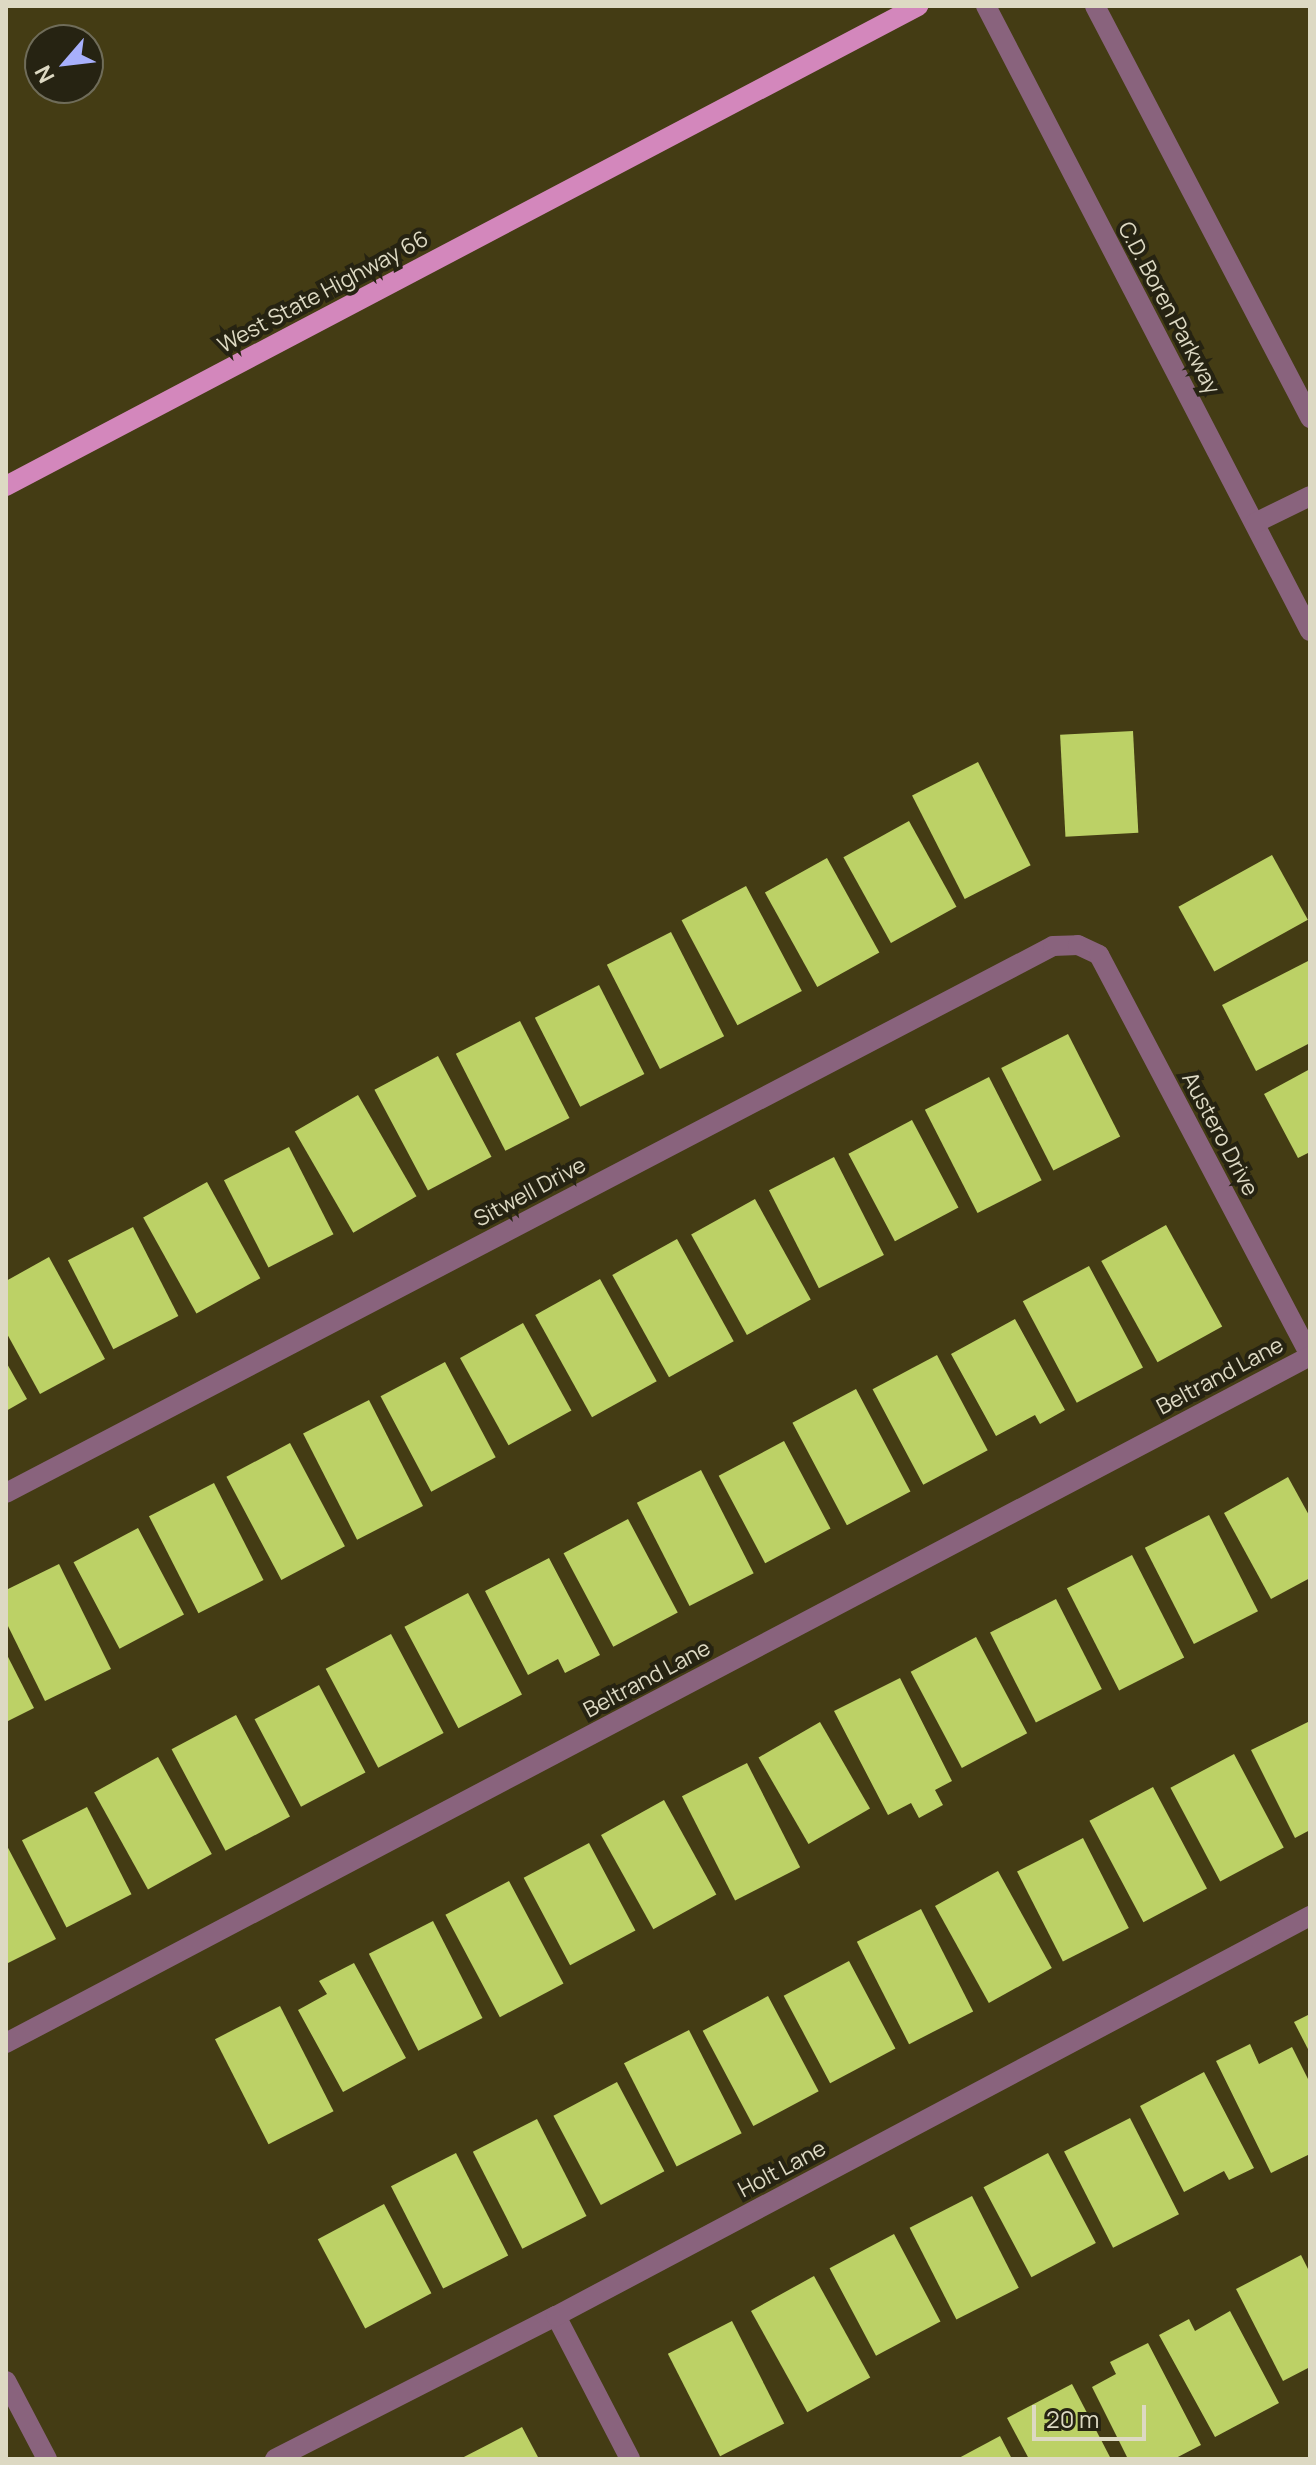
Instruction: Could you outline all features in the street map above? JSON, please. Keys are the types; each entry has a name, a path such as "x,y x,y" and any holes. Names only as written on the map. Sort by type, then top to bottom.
{"main road":[{"name":"West State Highway 66","path":"6,486 918,6"}],"street":[{"name":"C.D. Boren Parkway","path":"986,6 1310,631"},
{"path":"1095,6 1310,418"},
{"path":"1255,523 1310,496"},
{"name":"Austero Drive","path":"1078,945 1099,955 1310,1356"},
{"name":"Sitwell Drive","path":"6,1493 1053,946 1078,945"},
{"name":"Beltrand Lane","path":"6,2043 1310,1356"},
{"name":"Holt Lane","path":"275,2459 556,2316 1310,1916"},
{"path":"556,2316 630,2459"},
{"path":"6,2381 47,2459"}],"building":[{"path":"1133,731 1138,833 1065,837 1060,735"},
{"path":"978,762 1031,865 965,899 912,796"},
{"path":"909,821 957,907 891,943 843,857"},
{"path":"1272,855 1308,920 1214,972 1178,907"},
{"path":"827,858 879,952 817,987 765,892"},
{"path":"746,886 802,991 737,1025 682,920"},
{"path":"671,932 724,1036 660,1069 607,965"},
{"path":"1310,960 1310,1043 1256,1071 1222,1005"},
{"path":"599,985 644,1074 580,1107 535,1018"},
{"path":"520,1021 569,1118 505,1151 456,1054"},
{"path":"1068,1034 1120,1136 1053,1171 1001,1068"},
{"path":"438,1056 492,1157 428,1190 374,1090"},
{"path":"1310,1069 1310,1152 1298,1158 1264,1094"},
{"path":"989,1077 1042,1180 978,1213 925,1110"},
{"path":"358,1095 416,1196 353,1233 295,1132"},
{"path":"912,1120 958,1207 895,1241 848,1154"},
{"path":"289,1147 333,1234 268,1267 224,1180"},
{"path":"834,1157 884,1255 819,1288 769,1190"},
{"path":"207,1182 260,1278 196,1314 143,1217"},
{"path":"755,1199 811,1300 747,1335 691,1234"},
{"path":"1166,1225 1222,1326 1158,1362 1101,1261"},
{"path":"133,1227 178,1316 113,1349 68,1260"},
{"path":"677,1239 734,1341 669,1377 612,1275"},
{"path":"49,1257 105,1359 40,1394 6,1332 6,1281"},
{"path":"1089,1266 1143,1368 1077,1403 1023,1301"},
{"path":"600,1279 657,1381 592,1417 535,1315"},
{"path":"1015,1319 1065,1410 1040,1424 1035,1415 996,1436 951,1354"},
{"path":"523,1323 571,1410 509,1445 460,1358"},
{"path":"937,1355 988,1450 923,1485 873,1389"},
{"path":"6,1362 27,1399 6,1411"},
{"path":"445,1362 496,1457 431,1492 381,1396"},
{"path":"856,1389 910,1491 847,1525 792,1423"},
{"path":"369,1400 423,1506 357,1540 303,1434"},
{"path":"784,1441 830,1528 765,1563 719,1476"},
{"path":"290,1443 345,1546 281,1580 226,1477"},
{"path":"701,1470 754,1573 690,1606 637,1503"},
{"path":"1288,1477 1310,1517 1310,1578 1271,1599 1224,1513"},
{"path":"214,1483 263,1580 198,1613 149,1516"},
{"path":"1209,1515 1258,1611 1194,1644 1145,1548"},
{"path":"628,1519 678,1613 613,1647 564,1553"},
{"path":"138,1528 184,1615 120,1649 74,1562"},
{"path":"1132,1555 1184,1657 1119,1691 1067,1588"},
{"path":"549,1558 600,1655 565,1673 558,1659 528,1675 485,1591"},
{"path":"59,1564 111,1669 45,1701 6,1622 6,1590"},
{"path":"468,1593 522,1695 458,1728 404,1627"},
{"path":"1056,1599 1102,1689 1036,1723 990,1633"},
{"path":"391,1634 444,1733 378,1768 326,1669"},
{"path":"976,1637 1027,1733 962,1768 911,1672"},
{"path":"6,1653 34,1708 6,1722"},
{"path":"900,1678 952,1781 935,1790 943,1805 919,1818 911,1803 888,1815 834,1711"},
{"path":"319,1685 365,1772 301,1807 255,1719"},
{"path":"236,1715 290,1817 226,1851 172,1749"},
{"path":"1310,1721 1310,1830 1295,1838 1251,1750"},
{"path":"820,1722 870,1809 809,1844 759,1758"},
{"path":"1234,1754 1284,1848 1220,1881 1170,1788"},
{"path":"158,1757 212,1854 148,1889 94,1792"},
{"path":"747,1763 800,1867 735,1900 682,1796"},
{"path":"1153,1787 1207,1889 1143,1922 1089,1821"},
{"path":"664,1800 716,1894 653,1929 601,1835"},
{"path":"87,1807 131,1894 66,1927 22,1840"},
{"path":"1083,1838 1129,1928 1063,1962 1017,1872"},
{"path":"589,1843 635,1930 570,1965 524,1878"},
{"path":"6,1844 56,1939 6,1964"},
{"path":"998,1871 1052,1968 989,2003 935,1906"},
{"path":"509,1881 563,1983 500,2017 445,1915"},
{"path":"921,1909 973,2011 909,2044 857,1942"},
{"path":"433,1921 482,2018 418,2051 369,1954"},
{"path":"849,1961 895,2048 830,2083 784,1996"},
{"path":"354,1963 406,2058 343,2092 298,2010 327,1994 319,1981"},
{"path":"768,1996 819,2091 753,2126 703,2031"},
{"path":"280,2006 334,2111 269,2144 215,2039"},
{"path":"1310,2014 1310,2053 1294,2022"},
{"path":"689,2030 742,2133 677,2166 624,2063"},
{"path":"1250,2044 1259,2064 1292,2047 1310,2083 1310,2154 1271,2173 1216,2061"},
{"path":"1204,2072 1254,2168 1229,2180 1224,2171 1184,2192 1140,2106"},
{"path":"617,2082 664,2171 601,2205 553,2116"},
{"path":"1130,2118 1179,2214 1113,2248 1064,2152"},
{"path":"537,2119 586,2216 522,2249 473,2152"},
{"path":"456,2153 508,2255 443,2289 391,2186"},
{"path":"1048,2153 1096,2243 1031,2277 984,2187"},
{"path":"972,2196 1019,2288 956,2320 910,2228"},
{"path":"384,2204 431,2293 365,2328 318,2239"},
{"path":"894,2234 940,2321 876,2356 830,2268"},
{"path":"1301,2255 1310,2273 1310,2367 1283,2381 1236,2289"},
{"path":"814,2276 870,2377 807,2412 751,2311"},
{"path":"1230,2311 1279,2403 1215,2437 1159,2335 1189,2319 1195,2331"},
{"path":"732,2321 784,2423 720,2456 668,2354"},
{"path":"1148,2343 1201,2445 1174,2459 1128,2459 1092,2387 1116,2374 1110,2362"},
{"path":"1072,2384 1111,2459 1029,2459 1007,2418"},
{"path":"522,2427 539,2459 460,2459"},
{"path":"1000,2436 1012,2459 957,2459"}]}
